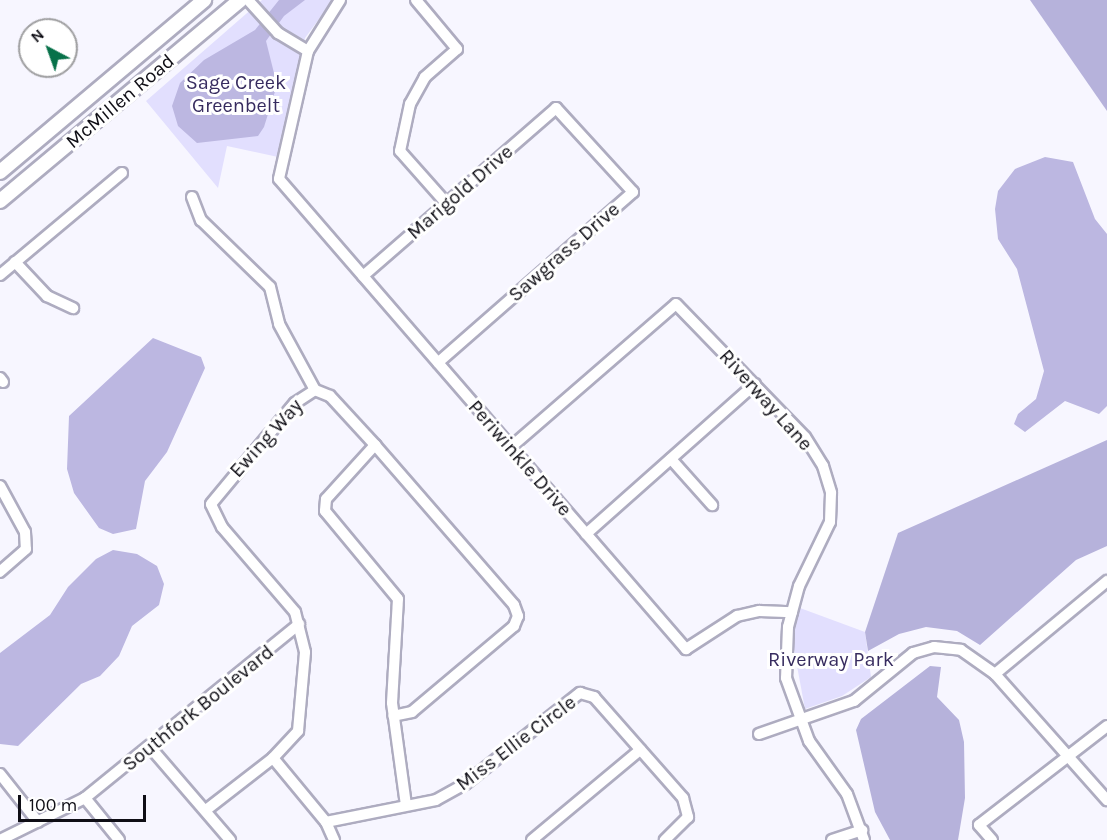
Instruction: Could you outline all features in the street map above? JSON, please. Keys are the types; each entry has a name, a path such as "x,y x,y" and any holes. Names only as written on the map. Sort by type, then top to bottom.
{"main road":[{"name":"McMillen Road","path":"0,172 204,0"},
{"name":"McMillen Road","path":"0,201 240,0"}],"street":[{"path":"248,0 278,33 308,51 339,0"},
{"path":"416,0 457,49 425,77 410,104 400,151 446,203"},
{"name":"Periwinkle Drive","path":"308,51 279,179 686,649 737,616 792,612"},
{"name":"Marigold Drive","path":"363,276 556,108"},
{"name":"Sawgrass Drive","path":"438,363 633,192 556,108"},
{"path":"0,275 122,173"},
{"path":"192,197 201,219 270,287 279,324 315,390"},
{"path":"15,262 47,296 73,308"},
{"name":"Riverway Lane","path":"511,447 676,304 805,437 823,466 831,493 830,522 792,612 785,648 786,678 800,720 847,794 863,835"},
{"path":"586,534 755,384"},
{"name":"Ewing Way","path":"206,810 273,758 298,731 305,652 299,624 290,605 213,515 211,504 295,404 315,390 330,396 375,445 514,605 518,616 514,626 412,712 393,716"},
{"path":"375,445 326,499 325,512 398,599 393,716 406,805"},
{"path":"671,459 712,505"},
{"path":"0,486 25,532 26,549 0,572"},
{"path":"995,674 1106,580"},
{"name":"Southfork Boulevard","path":"6,839 85,798 299,624"},
{"path":"759,734 854,701 913,653 934,647 961,650 995,674 1107,800"},
{"name":"Miss Ellie Circle","path":"326,822 436,800 465,784 580,693 594,697 689,808 683,825 665,840"},
{"path":"992,840 979,825 1032,780 1070,757 1107,726"},
{"path":"150,747 230,840"},
{"path":"532,840 640,750"},
{"path":"273,758 326,822 334,840"},
{"path":"0,774 38,822"},
{"path":"85,798 119,840"},
{"path":"832,840 863,835"}],"green space":[{"name":"Sage Creek Greenbelt","path":"262,0 333,0 305,38 278,157 227,146 218,188 146,101"},
{"name":"Riverway Park","path":"800,608 865,632 871,677 842,696 805,709 792,639"}],"shaded area":[{"path":"279,0 305,0 284,16 266,41 277,85 264,127 258,136 197,143 178,126 172,106 180,83 204,60 255,30"},
{"path":"1030,0 1107,0 1107,111"},
{"path":"1045,157 1073,162 1095,219 1107,234 1107,406 1099,414 1065,401 1025,432 1014,424 1018,414 1036,399 1044,371 1017,269 998,239 995,209 998,191 1015,169"},
{"path":"153,338 201,357 205,368 167,452 145,481 136,529 113,534 99,528 74,493 67,469 69,416"},
{"path":"1107,440 1107,546 1076,560 980,645 957,631 926,627 899,634 868,651 865,632 898,533"},
{"path":"113,550 137,554 157,566 164,584 159,605 132,626 119,656 100,676 81,684 18,746 0,744 0,653 50,615 68,587 96,559"},
{"path":"930,666 941,667 937,697 959,720 964,742 965,798 958,840 890,840 875,812 856,730 861,719"}]}
